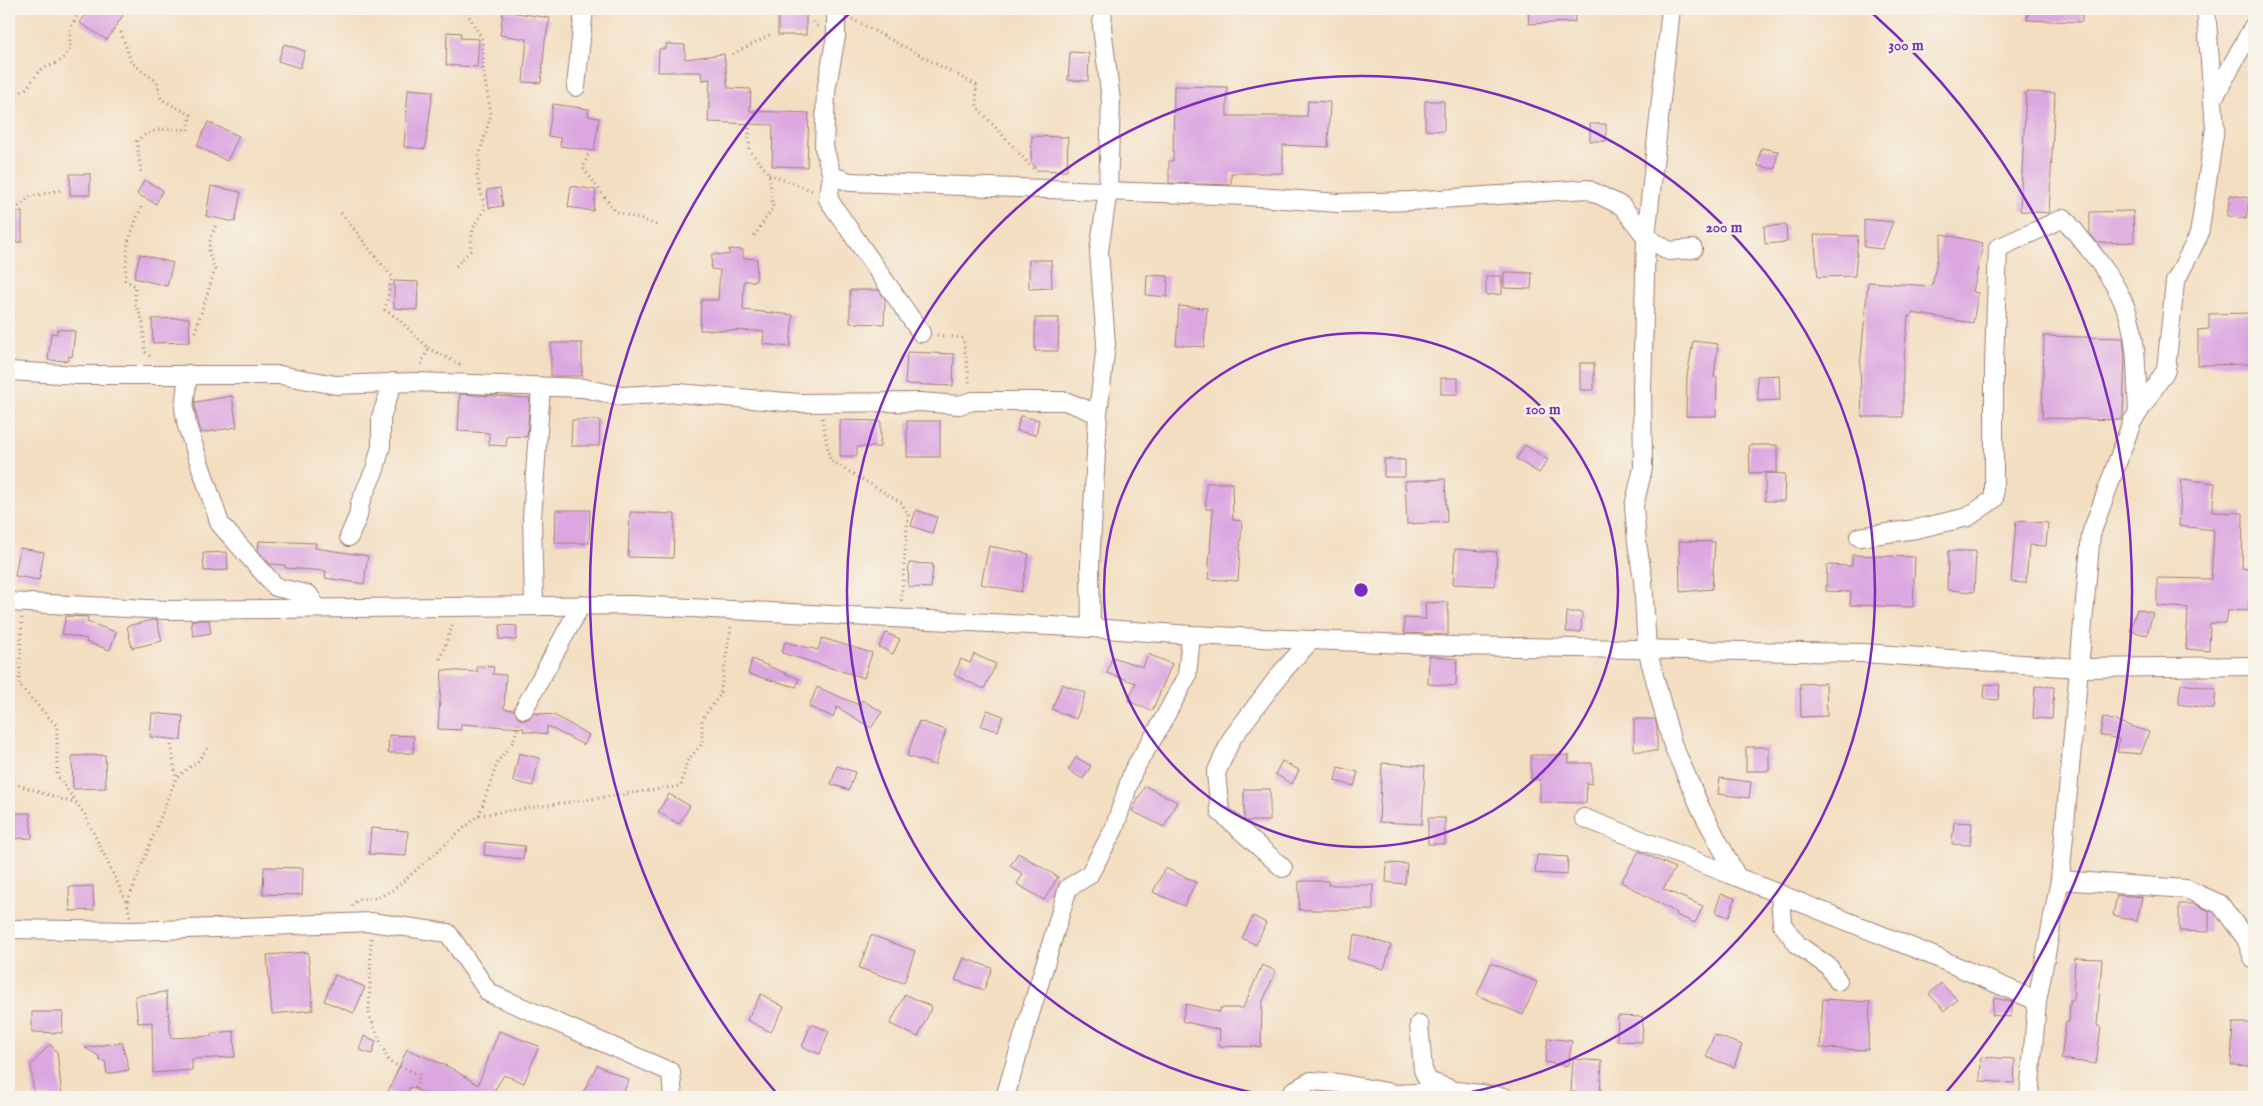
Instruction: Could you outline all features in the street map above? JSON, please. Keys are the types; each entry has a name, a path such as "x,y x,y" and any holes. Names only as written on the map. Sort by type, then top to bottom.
{"street":[{"path":"576,87 584,9"},
{"path":"1091,628 1090,565 1098,414 1106,344 1099,252 1108,190 1110,101 1102,27 1104,9"},
{"path":"1671,9 1646,237 1642,391 1643,468 1634,506 1637,543 1644,580 1647,649 1672,743 1701,810 1737,877"},
{"path":"2029,1097 2037,1001 2060,880 2091,534 2132,422 2166,370 2175,282 2199,235 2214,128 2206,9"},
{"path":"836,14 836,36 826,91 824,147 832,176 828,199 921,333"},
{"path":"2213,99 2254,25"},
{"path":"832,176 850,182 1246,196 1338,204 1587,189 1622,206 1646,237 1669,252 1693,249"},
{"path":"1859,537 1916,530 1968,517 1994,499 1994,362 1998,248 2064,218 2108,276 2128,313 2135,344 2138,413"},
{"path":"9,371 78,375 280,375 336,385 414,382 583,388 620,396 678,393 799,403 920,402 959,405 973,401 1065,401 1098,414"},
{"path":"188,374 184,408 187,426 220,524 276,587 309,595 317,608"},
{"path":"349,537 358,516 360,503 375,469 380,446 381,417 393,382"},
{"path":"534,606 532,518 542,387"},
{"path":"16,602 167,610 632,605 900,620 1091,628 1191,636 1454,646 1863,653 2078,668 2254,666"},
{"path":"524,709 581,605"},
{"path":"1005,1097 1068,888 1089,875 1114,829 1133,770 1156,733 1187,676 1191,636"},
{"path":"1283,868 1220,812 1216,773 1232,738 1282,672 1311,640"},
{"path":"1584,818 1780,894 1926,953 2037,1001"},
{"path":"2060,880 2186,889 2220,904 2246,939 2254,960"},
{"path":"1780,894 1782,924 1798,945 1829,967 1838,981"},
{"path":"9,929 134,931 371,922 448,932 490,993 672,1072 673,1097"},
{"path":"1418,1024 1423,1070 1428,1081 1456,1091"},
{"path":"1289,1097 1292,1091 1311,1082 1338,1083 1398,1094 1456,1091 1504,1097"}],"path":[{"path":"9,100 27,88 40,70 61,61 70,49 70,28 81,9"},
{"path":"456,266 470,252 473,228 485,209 477,176 480,165 479,156 491,114 483,68 482,39 465,9"},
{"path":"836,14 853,19 976,85 977,107 1051,190"},
{"path":"121,32 130,62 157,82 161,99 191,115 188,130 174,128 143,134 136,141 141,174"},
{"path":"733,54 770,35"},
{"path":"749,128 749,150 769,174 806,186 828,199"},
{"path":"588,155 583,168 615,211 660,226"},
{"path":"752,239 773,208 769,174"},
{"path":"9,209 16,208 31,196 63,190"},
{"path":"141,207 128,242 125,280 135,286 135,302 143,322 145,352 170,374"},
{"path":"341,213 367,242 375,258 392,276 385,310 397,318 428,348 414,382"},
{"path":"195,332 215,270 210,257 208,242 216,225"},
{"path":"921,333 963,338 973,401"},
{"path":"819,402 830,460 902,503 908,515 900,620"},
{"path":"16,602 18,685 57,726 57,775 85,814 127,903 134,931"},
{"path":"440,659 459,607"},
{"path":"479,815 681,786 687,761 702,744 702,719 720,695 733,611"},
{"path":"335,923 358,899 377,898 393,890 479,815 498,760 513,742 524,709"},
{"path":"171,745 176,778"},
{"path":"127,903 176,778 198,760 208,748"},
{"path":"9,782 76,804"},
{"path":"371,922 369,1015 389,1062 420,1075 412,1097"}],"building":[{"path":"89,9 114,9 123,15 107,40 80,23"},
{"path":"778,9 806,9 806,35 778,35"},
{"path":"1528,9 1574,9 1575,22 1529,24"},
{"path":"2028,9 2082,9 2082,22 2027,20"},
{"path":"503,11 550,18 545,41 541,83 523,82 527,39 500,35"},
{"path":"447,32 461,33 460,38 479,39 477,67 446,65"},
{"path":"284,44 305,51 300,68 278,61"},
{"path":"666,44 685,45 685,59 724,54 728,88 751,89 750,111 809,113 807,167 772,166 773,125 708,122 710,79 702,80 701,72 658,72 659,49 666,49"},
{"path":"1070,52 1089,53 1088,81 1068,80"},
{"path":"1174,86 1227,87 1227,116 1307,116 1308,101 1330,102 1328,147 1283,145 1283,173 1231,173 1231,185 1169,183 1169,161 1173,161"},
{"path":"408,89 433,91 425,149 404,147"},
{"path":"2026,92 2055,93 2049,213 2020,211"},
{"path":"1425,101 1444,101 1444,131 1425,130"},
{"path":"553,104 589,109 588,116 599,118 594,151 560,146 561,138 548,136"},
{"path":"208,122 239,136 227,161 197,146"},
{"path":"1590,124 1606,124 1606,141 1590,141"},
{"path":"1032,136 1068,137 1067,171 1037,170 1031,161"},
{"path":"1761,148 1778,151 1775,169 1758,166"},
{"path":"70,174 90,174 90,195 70,195"},
{"path":"144,180 163,190 156,204 137,194"},
{"path":"211,186 241,192 235,222 206,216"},
{"path":"571,186 596,190 593,211 568,207"},
{"path":"500,188 503,206 489,208 487,190"},
{"path":"2230,195 2249,198 2246,219 2227,216"},
{"path":"2133,211 2134,242 2098,243 2090,234 2090,212"},
{"path":"9,212 22,212 22,242 9,242"},
{"path":"1864,219 1893,222 1882,249 1864,247"},
{"path":"1786,225 1787,242 1765,244 1764,226"},
{"path":"1942,234 1983,243 1973,292 1978,293 1973,323 1912,313 1911,317 1908,316 1903,369 1903,417 1862,417 1860,367 1868,282 1932,286"},
{"path":"1814,235 1858,236 1855,276 1818,277"},
{"path":"729,249 743,250 743,258 757,259 756,281 744,281 743,310 793,315 790,347 763,344 764,331 700,330 701,300 718,300 720,270 711,269 712,254 729,255"},
{"path":"140,254 173,263 167,286 134,278"},
{"path":"1029,260 1051,260 1052,288 1029,289"},
{"path":"1504,272 1532,273 1531,289 1504,288"},
{"path":"1147,275 1168,276 1167,297 1146,295"},
{"path":"1486,276 1502,276 1502,294 1486,295"},
{"path":"394,281 418,282 417,310 394,308"},
{"path":"850,290 879,290 885,299 884,324 850,323"},
{"path":"1179,306 1207,308 1204,347 1176,345"},
{"path":"2252,313 2253,364 2198,365 2198,330 2209,329 2209,314"},
{"path":"189,318 190,342 153,343 152,319"},
{"path":"1035,318 1059,318 1058,351 1035,351"},
{"path":"57,329 75,331 72,357 69,356 68,361 48,360 51,333 57,334"},
{"path":"2044,336 2123,338 2125,356 2123,416 2121,420 2042,418"},
{"path":"1693,341 1718,344 1714,377 1717,377 1716,416 1686,416 1687,376"},
{"path":"551,343 582,343 582,376 551,376"},
{"path":"907,352 954,354 953,386 905,384"},
{"path":"1580,363 1594,363 1594,390 1580,390"},
{"path":"1779,375 1780,400 1758,401 1757,376"},
{"path":"1441,378 1458,378 1458,394 1441,394"},
{"path":"460,394 530,398 527,437 507,436 506,446 489,445 489,433 458,431"},
{"path":"232,396 237,427 201,433 195,402"},
{"path":"1020,416 1039,420 1036,435 1017,431"},
{"path":"572,420 600,420 599,446 571,446"},
{"path":"840,420 881,421 880,447 857,447 857,456 840,456"},
{"path":"907,421 940,421 940,457 907,457"},
{"path":"1525,445 1548,460 1539,473 1516,459"},
{"path":"1749,445 1777,445 1777,472 1750,473"},
{"path":"1384,459 1405,460 1405,477 1384,477"},
{"path":"1765,473 1785,474 1784,501 1765,501"},
{"path":"1445,479 1447,522 1407,524 1405,481"},
{"path":"2182,479 2215,483 2212,512 2243,513 2242,568 2252,570 2248,611 2228,610 2226,623 2210,623 2209,651 2186,649 2188,608 2157,606 2157,578 2211,579 2214,530 2179,526"},
{"path":"1206,483 1232,483 1233,520 1242,521 1238,581 1208,579 1213,509 1206,509"},
{"path":"556,510 590,510 589,543 555,543"},
{"path":"916,510 937,517 932,533 911,526"},
{"path":"630,512 675,514 673,558 628,557"},
{"path":"2016,521 2048,523 2046,546 2029,545 2026,583 2011,582"},
{"path":"259,541 316,543 315,548 368,556 364,584 325,578 326,571 285,568 285,565 270,564 258,551"},
{"path":"1679,541 1715,542 1712,589 1680,592"},
{"path":"989,546 1029,554 1021,592 981,584"},
{"path":"20,548 44,552 39,580 15,576"},
{"path":"1455,549 1497,552 1495,586 1453,584"},
{"path":"1948,551 1976,551 1974,592 1947,590"},
{"path":"227,552 228,570 204,571 203,553"},
{"path":"1852,555 1915,557 1913,607 1850,605 1851,592 1826,591 1827,565 1852,566"},
{"path":"909,563 933,564 931,588 908,587"},
{"path":"1448,602 1448,635 1404,633 1404,618 1426,619 1425,603"},
{"path":"2137,609 2153,613 2147,635 2130,631"},
{"path":"1567,612 1582,612 1581,632 1566,632"},
{"path":"66,616 88,617 87,622 116,632 110,650 86,642 87,639 62,634"},
{"path":"157,620 162,641 132,648 127,626"},
{"path":"191,620 209,620 211,633 193,636"},
{"path":"500,625 517,626 516,640 499,639"},
{"path":"886,633 900,639 893,654 879,647"},
{"path":"822,638 872,653 864,678 782,653 785,642 818,650"},
{"path":"974,654 996,664 984,689 954,675 961,659 970,663"},
{"path":"1148,654 1172,664 1152,711 1128,701 1136,683 1107,673 1112,657 1143,667"},
{"path":"1429,656 1457,659 1456,686 1428,684"},
{"path":"752,659 799,679 796,687 748,674"},
{"path":"477,666 494,667 493,674 506,675 504,709 514,710 518,718 524,720 530,718 534,713 554,715 589,735 584,745 547,726 547,734 523,731 524,728 461,724 461,730 438,729 442,670 477,672"},
{"path":"1826,683 1827,716 1801,717 1800,684"},
{"path":"1062,684 1086,693 1076,719 1052,709"},
{"path":"1985,684 2000,685 1998,700 1984,699"},
{"path":"2181,684 2216,689 2214,709 2178,704"},
{"path":"2035,686 2054,687 2052,719 2033,718"},
{"path":"817,687 859,705 862,700 882,712 871,728 837,707 833,717 809,707"},
{"path":"987,710 1003,716 998,731 981,726"},
{"path":"152,713 183,716 181,740 150,737"},
{"path":"2103,717 2149,732 2141,754 2117,752 2119,739 2100,735"},
{"path":"1634,719 1655,719 1657,751 1634,751"},
{"path":"919,721 946,730 935,765 907,756"},
{"path":"389,735 414,736 413,753 388,753"},
{"path":"1746,747 1769,747 1769,771 1746,771"},
{"path":"519,753 539,758 533,786 513,781"},
{"path":"105,755 106,788 73,789 72,756"},
{"path":"1531,755 1569,755 1569,763 1592,763 1592,784 1587,783 1586,803 1540,802 1540,779 1531,779"},
{"path":"1076,757 1091,766 1083,779 1068,770"},
{"path":"1282,761 1299,770 1292,784 1275,774"},
{"path":"1382,763 1425,766 1422,824 1379,822"},
{"path":"837,766 855,772 849,790 831,784"},
{"path":"1338,767 1358,772 1354,786 1335,781"},
{"path":"1720,778 1751,782 1749,798 1718,794"},
{"path":"1145,786 1177,802 1164,827 1132,811"},
{"path":"1244,789 1270,789 1270,821 1246,821 1244,819"},
{"path":"669,794 690,806 679,824 658,812"},
{"path":"9,813 30,813 32,838 9,839"},
{"path":"1428,818 1445,818 1445,844 1428,844"},
{"path":"1954,822 1972,823 1970,845 1952,844"},
{"path":"371,828 408,831 406,856 369,854"},
{"path":"485,842 525,846 523,859 484,855"},
{"path":"1639,851 1675,868 1663,889 1703,906 1695,923 1676,915 1677,913 1621,882"},
{"path":"1018,853 1058,877 1044,900 1017,884 1023,874 1010,866"},
{"path":"1537,855 1568,857 1567,875 1535,873"},
{"path":"1387,863 1407,864 1405,884 1386,882"},
{"path":"264,867 303,868 302,895 263,894"},
{"path":"1165,868 1196,882 1184,906 1153,892"},
{"path":"1299,881 1328,881 1328,885 1373,885 1373,910 1299,910"},
{"path":"93,886 94,910 70,911 69,887"},
{"path":"1721,894 1735,898 1729,917 1715,912"},
{"path":"2117,895 2142,897 2137,921 2113,915"},
{"path":"2179,904 2195,904 2209,911 2209,932 2179,931"},
{"path":"1253,916 1266,923 1256,945 1242,938"},
{"path":"871,935 915,951 904,983 859,968"},
{"path":"1355,935 1391,945 1384,969 1347,959"},
{"path":"308,952 313,1010 272,1014 267,955"},
{"path":"964,958 992,968 984,990 955,980"},
{"path":"2075,958 2102,959 2097,1026 2101,1027 2096,1064 2061,1059 2066,1022 2069,1022 2070,1000 2073,1001"},
{"path":"1491,963 1537,982 1523,1015 1477,995"},
{"path":"1262,965 1276,971 1262,1003 1261,1047 1219,1046 1220,1030 1182,1021 1186,1004 1220,1012 1220,1008 1243,1008"},
{"path":"335,975 365,987 354,1013 324,1001"},
{"path":"1941,983 1957,1000 1945,1011 1929,994"},
{"path":"166,992 171,1038 212,1036 212,1033 234,1031 235,1057 192,1059 192,1070 153,1073 152,1022 138,1023 135,996"},
{"path":"761,994 784,1007 771,1032 747,1020"},
{"path":"905,994 932,1007 918,1037 890,1024"},
{"path":"1994,998 2013,1002 2011,1017 1992,1015"},
{"path":"1823,999 1870,1002 1868,1050 1820,1048"},
{"path":"32,1012 63,1012 62,1033 32,1032"},
{"path":"1618,1016 1643,1017 1642,1042 1617,1041"},
{"path":"2233,1023 2254,1023 2254,1066 2231,1065"},
{"path":"811,1024 829,1031 820,1054 802,1047"},
{"path":"499,1031 539,1046 524,1083 504,1075 492,1094 498,1097 433,1097 410,1087 406,1097 388,1092 407,1049 451,1068 478,1085"},
{"path":"1714,1035 1742,1045 1734,1067 1706,1057"},
{"path":"364,1036 376,1041 372,1054 359,1050"},
{"path":"1548,1038 1572,1041 1568,1066 1545,1062"},
{"path":"122,1042 129,1070 107,1074 105,1061 100,1061 99,1056 85,1048"},
{"path":"50,1044 57,1052 62,1097 34,1097 31,1065"},
{"path":"1981,1057 2015,1059 2014,1083 1980,1081"},
{"path":"1573,1059 1602,1061 1600,1094 1571,1092"},
{"path":"597,1065 629,1080 621,1097 581,1097"}]}
